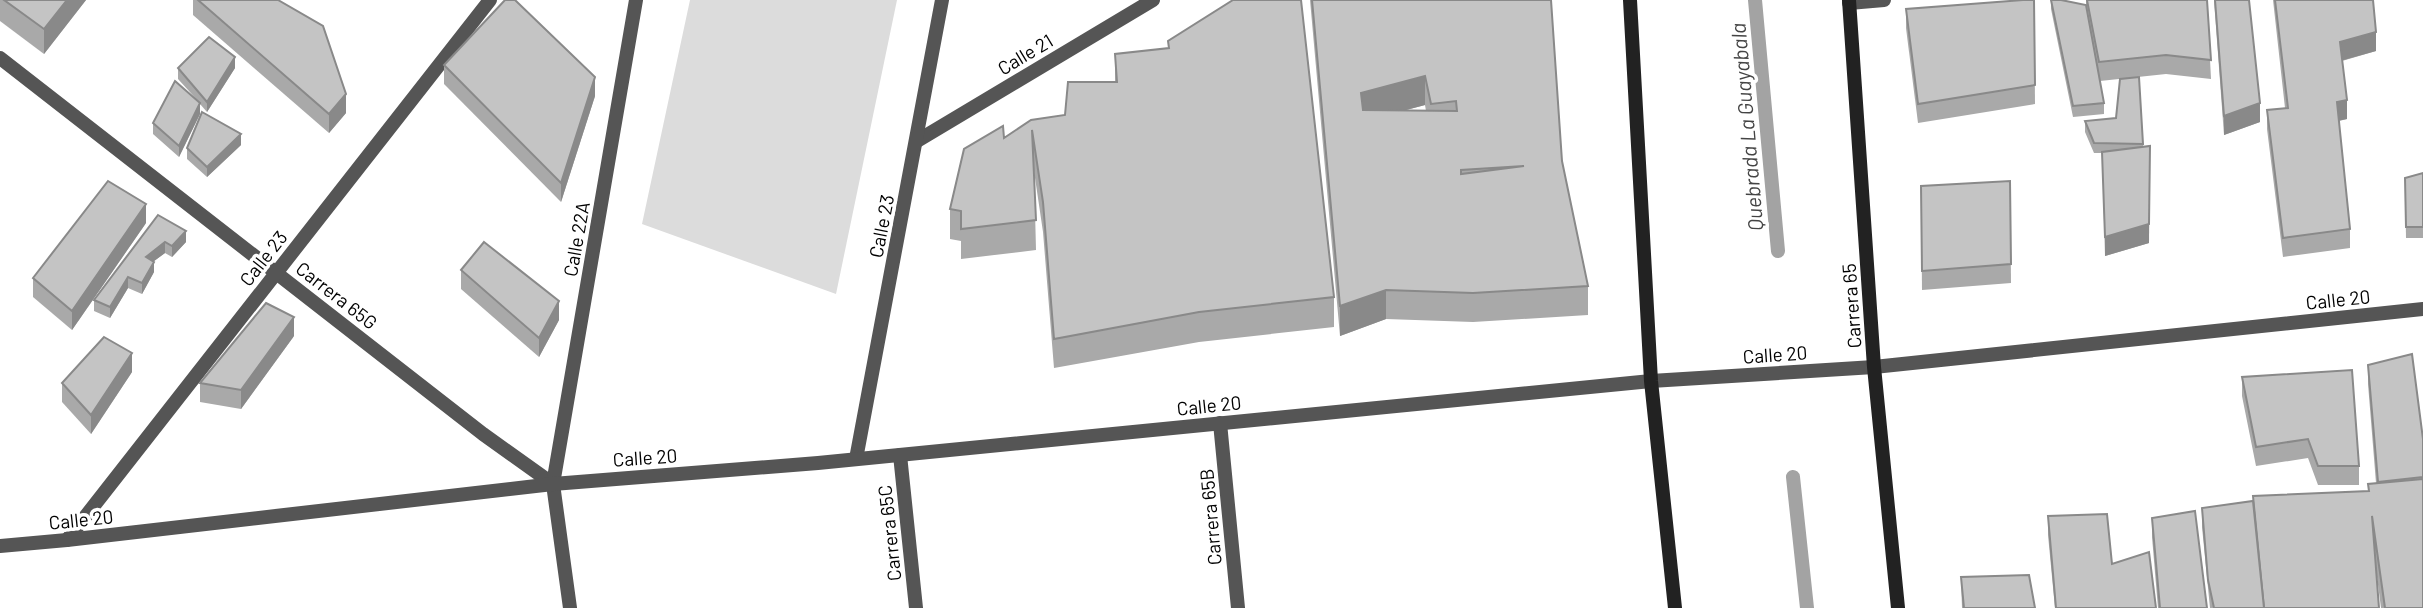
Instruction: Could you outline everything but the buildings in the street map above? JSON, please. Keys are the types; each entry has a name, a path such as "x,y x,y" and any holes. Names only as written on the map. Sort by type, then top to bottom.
{"main road":[{"path":"1630,0 1651,381 1675,608"},
{"name":"Carrera 65","path":"1849,2 1874,367 1898,608"}],"street":[{"name":"Calle 23","path":"67,540 490,0"},
{"name":"Calle 22A","path":"553,484 636,0"},
{"name":"Calle 23","path":"856,459 943,0"},
{"name":"Calle 21","path":"917,141 1153,0"},
{"path":"1849,2 1884,0"},
{"name":"Carrera 65G","path":"0,58 483,434 553,484"},
{"name":"Calle 20","path":"0,546 553,484 856,459 1651,381 1874,367 2423,309"},
{"name":"Carrera 65B","path":"1220,423 1238,608"},
{"name":"Carrera 65C","path":"900,454 916,608"},
{"path":"553,484 570,608"}],"shaded area":[{"path":"690,0 897,0 836,294 642,224"}],"waterway":[{"name":"Quebrada La Guayabala","path":"1755,0 1778,251"},
{"name":"Quebrada La Guayabala","path":"1793,477 1807,608"}]}
